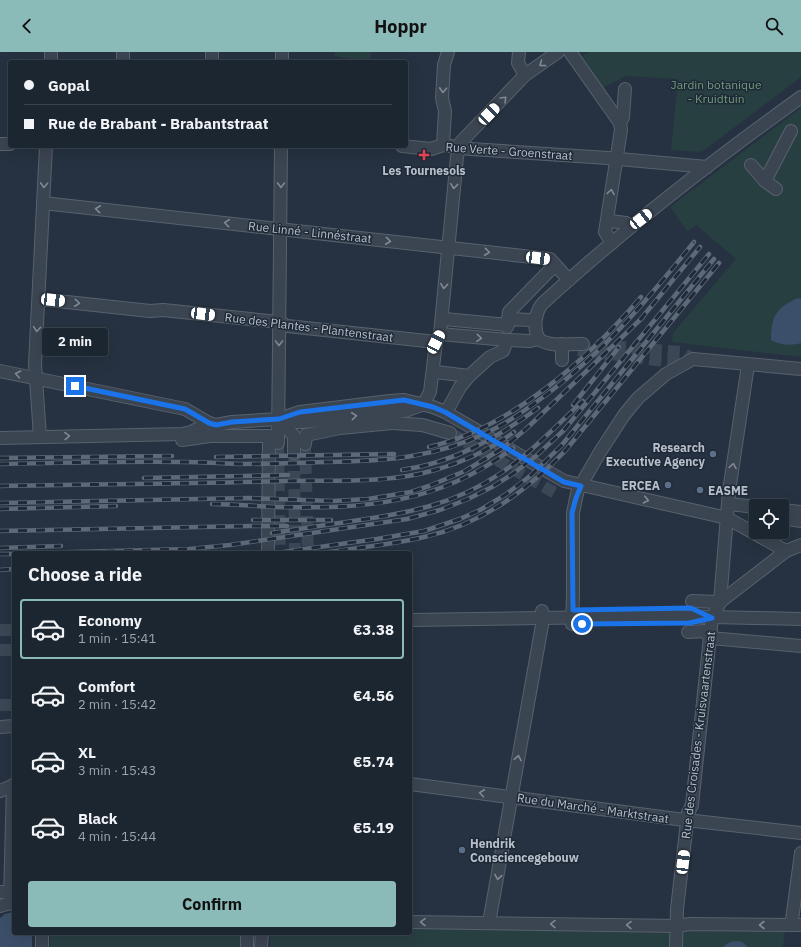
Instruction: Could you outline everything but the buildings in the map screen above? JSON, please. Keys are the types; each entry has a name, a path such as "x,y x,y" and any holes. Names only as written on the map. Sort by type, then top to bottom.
{"street":[{"path":"443,146 445,111 442,98 444,65 448,52"},
{"path":"519,52 518,63 526,75"},
{"path":"423,405 430,392 438,338 459,147 461,142 526,75 558,52"},
{"path":"570,52 588,73 620,123 621,130 605,232 612,243"},
{"path":"620,123 623,117 625,89"},
{"path":"539,339 536,333 538,309 540,306 612,243 707,167 801,96"},
{"path":"765,181 790,131"},
{"name":"Rue Verte - Groenstraat","path":"408,147 431,149 443,146 459,147 707,167"},
{"path":"40,437 35,364 46,148"},
{"path":"268,551 270,435 279,419 281,148"},
{"path":"751,165 765,181 776,188"},
{"name":"Rue Linné - Linnéstraat","path":"43,203 550,259 569,280"},
{"path":"610,221 626,223"},
{"path":"476,423 450,406 460,387 469,376 490,357 503,351 509,312 550,270"},
{"name":"Rue des Plantes - Plantenstraat","path":"39,299 150,311 170,310 279,322 287,326 438,338 530,341 539,339 546,343 581,347"},
{"path":"444,319 507,331 531,320"},
{"path":"562,344 562,360"},
{"path":"573,617 572,513 576,498 581,486 617,425 638,398 666,374 693,359 801,369"},
{"path":"712,618 720,602 728,504 748,365"},
{"path":"0,371 185,409 209,423 216,425 232,422 279,419 302,422 405,411 423,405 433,407 445,412 564,482 727,518 786,551"},
{"path":"436,372 469,376"},
{"path":"430,427 440,416"},
{"path":"279,419 294,436 294,453"},
{"path":"306,440 318,427 340,428 392,419 450,433"},
{"path":"0,438 187,433 209,423"},
{"path":"182,440 210,436 270,435"},
{"path":"728,504 749,506"},
{"path":"789,511 801,512"},
{"path":"789,519 801,521"},
{"path":"692,601 720,602 786,551 801,545"},
{"path":"412,620 573,617 691,608 712,618 801,619"},
{"path":"412,612 542,618"},
{"path":"412,627 542,618"},
{"path":"489,923 542,618"},
{"name":"Rue des Croisades - Kruisvaartenstraat","path":"676,947 677,909 688,812 697,801 712,618"},
{"path":"688,632 705,631 710,638 801,646"},
{"name":"Rue du Marché - Marktstraat","path":"412,784 687,820 795,832"},
{"path":"0,791 12,785"},
{"path":"0,798 12,802"},
{"path":"0,906 6,903 10,895 12,833"},
{"path":"412,922 676,926 690,924 792,920 801,853"},
{"path":"42,935 42,947"},
{"path":"247,935 247,947"},
{"path":"261,947 262,935"}],"green space":[{"path":"335,52 371,52 370,60 358,60 334,56"},
{"name":"Jardin botanique - Kruidtuin","path":"589,52 801,52 801,77 703,151 671,150 678,79 625,76 603,88 582,56"},
{"name":"Jardin botanique - Kruidtuin","path":"801,108 801,357 672,342 673,333 736,259 696,225 687,231 670,207"},
{"path":"412,928 670,933 671,947 270,947 270,935 412,935"},
{"path":"700,929 785,930 783,947 681,947 682,933"},
{"path":"50,935 241,935 241,947 50,947"}],"water":[{"path":"798,298 801,299 801,343 786,344 771,340 772,325 776,314 784,305"},
{"path":"12,912 12,935 32,935 32,947 0,947 0,918 5,914"},
{"path":"730,942 742,942 748,947 723,947"}],"tunnel":[{"path":"596,345 681,352 693,359"},
{"path":"578,350 680,362 691,359"},
{"path":"450,433 557,494"},
{"path":"278,443 280,551"},
{"path":"305,444 308,551"},
{"path":"294,453 295,551"},
{"path":"0,630 12,630"},
{"path":"0,650 12,650"},
{"path":"0,705 12,705"}],"railway":[{"path":"0,464 137,462 249,464 369,461 410,456 450,447 470,440 505,423 546,395 588,361 643,304 694,242"},
{"path":"640,320 700,247"},
{"path":"112,551 189,549 230,545 407,519 440,510 468,499 492,487 514,473 536,456 564,430 709,254"},
{"path":"290,551 424,531 460,519 480,510 505,495 530,476 561,446 714,259"},
{"path":"336,551 398,542 444,532 483,515 518,493 535,480 565,451 719,263"},
{"path":"429,447 459,438 489,425 518,408 572,367 597,344 641,297"},
{"path":"0,503 249,498 333,501 368,499 411,492 465,471 503,448 526,429 643,317"},
{"path":"573,405 619,347"},
{"path":"272,533 393,515 430,506 466,493 501,473 523,457 583,401"},
{"path":"402,470 439,462 474,448 507,429 538,408"},
{"path":"0,486 359,480 398,477 435,470 456,463 486,449 514,432"},
{"path":"212,504 273,507 338,507 399,500 457,482 485,467 513,448"},
{"path":"216,457 394,454"},
{"path":"0,458 172,456"},
{"path":"144,478 288,475"},
{"path":"0,509 116,506"},
{"path":"253,520 331,520"},
{"path":"0,531 287,526"},
{"path":"0,548 61,546"},
{"path":"0,554 12,554"},
{"path":"0,570 12,569"}],"place":[{"name":"Les Tournesols","path":"424,155"},
{"name":"Research Executive Agency","path":"713,454"},
{"name":"ERCEA","path":"668,485"},
{"name":"EASME","path":"700,490"},
{"name":"Hendrik Consciencegebouw","path":"462,850"}],"route":[{"path":"75,386 185,409 212,425 232,422 279,419 300,412 404,400 433,407 445,412 564,482 581,486 578,490 572,513 573,610 691,608 712,618 689,623 582,624"}]}
